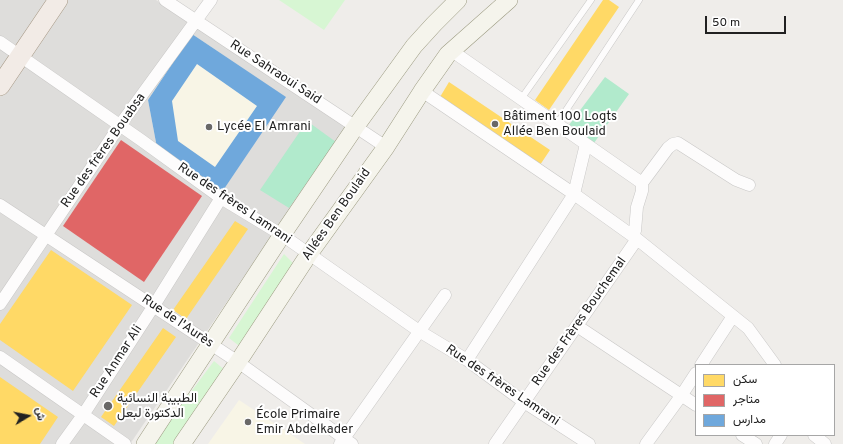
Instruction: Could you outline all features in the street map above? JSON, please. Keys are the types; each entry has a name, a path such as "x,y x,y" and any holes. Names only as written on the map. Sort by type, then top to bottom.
{"main road":[{"path":"0,86 58,0"},
{"path":"145,444 282,235 356,126 414,46 458,0"},
{"name":"Allées Ben Boulaid","path":"182,444 309,254 386,147 448,54 509,0"}],"street":[{"name":"Rue Sahraoui Said","path":"165,0 386,147"},
{"name":"Rue des frères Bouabsa","path":"0,304 120,125 211,0"},
{"name":"Rue des frères Lamrani","path":"0,42 120,125 221,198 282,235 419,331 466,360 524,402 589,444"},
{"path":"452,51 642,183"},
{"path":"422,91 636,235 748,328 774,364"},
{"path":"636,235 637,207 642,191 642,183 668,148 673,144 678,143 736,180 749,185"},
{"path":"466,360 574,194 586,144"},
{"name":"Rue Anmar Ali","path":"62,444 83,415 153,307 221,198"},
{"name":"Rue de l'Aurès","path":"0,205 238,362 345,442"},
{"name":"Rue des Frères Bouchemal","path":"495,444 636,235"},
{"path":"345,442 419,331 445,295"},
{"path":"702,364 733,316"},
{"path":"576,326 695,404"},
{"path":"0,357 125,444"},
{"path":"646,444 695,375"},
{"path":"744,436 756,444"},
{"path":"815,436 825,444"}],"lane":[{"path":"521,99 591,0"},
{"path":"557,124 639,0"}],"shaded area":[{"path":"0,0 156,0 346,127 130,444 0,444"},
{"name":"Lycée El Amrani","path":"192,34 285,97 220,195 158,153 148,100"},
{"name":"École Primaire Emir Abdelkader","path":"239,400 305,444 208,444"}],"green space":[{"path":"279,0 345,0 324,30"},
{"path":"605,77 629,94 594,143 569,125"},
{"path":"307,121 336,142 289,208 260,190"},
{"path":"284,254 295,265 243,349 229,338"},
{"path":"214,361 226,371 174,444 152,444"}],"building: سكن":[{"name":"Bâtiment 100 Logts Allée Ben Boulaid","path":"603,0 609,0 619,7 549,110 535,100"},
{"name":"Bâtiment 100 Logts Allée Ben Boulaid","path":"449,82 550,150 540,165 440,97"},
{"path":"235,221 248,229 186,319 173,310"},
{"path":"51,250 132,305 73,391 0,340 0,324"},
{"path":"163,328 176,337 114,426 101,417"},
{"path":"0,377 58,417 40,444 0,444"}],"building: متاجر":[{"path":"121,140 202,196 144,282 63,226"}],"building: مدارس":[{"name":"Lycée El Amrani","path":"192,34 286,97 220,195 158,153 148,100","holes":["197,64 257,106 215,167 178,141 172,101"]}],"place":[{"name":"Bâtiment 100 Logts Allée Ben Boulaid","path":"495,124"},
{"name":"Lycée El Amrani","path":"209,127"},
{"name":"الطبيبة النسائية الدكتورة لبعل","path":"108,406"},
{"name":"École Primaire Emir Abdelkader","path":"248,422"}]}
